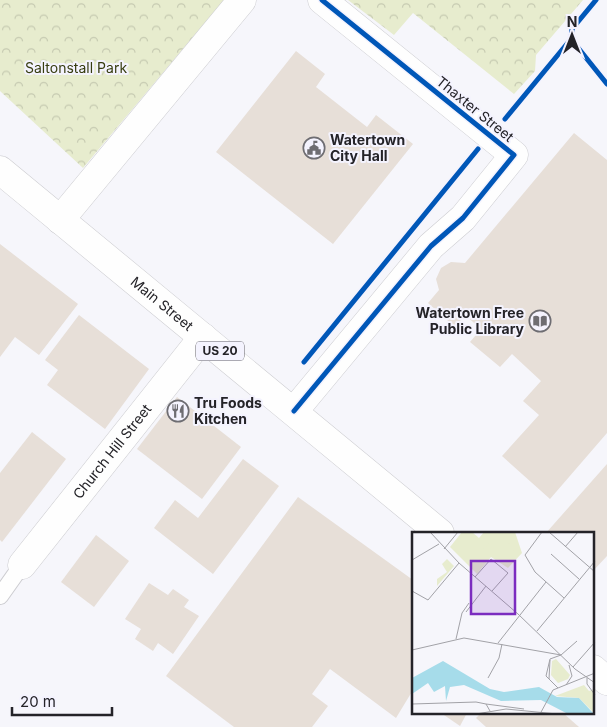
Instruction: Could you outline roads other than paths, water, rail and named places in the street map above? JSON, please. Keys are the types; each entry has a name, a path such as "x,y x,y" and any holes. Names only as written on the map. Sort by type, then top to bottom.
{"street":[{"path":"60,220 242,0"},
{"name":"Thaxter Street","path":"294,411 431,246 463,218 514,155 322,0"},
{"name":"Main Street","path":"0,170 439,532"},
{"name":"Church Hill Street","path":"22,565 203,337"},
{"path":"594,670 607,681"}],"lane":[{"path":"0,596 22,565"}],"place":[{"name":"Watertown City Hall","path":"314,148"},
{"name":"Watertown Free Public Library","path":"540,321"},
{"name":"Tru Foods Kitchen","path":"178,411"}],"park label":[{"name":"Saltonstall Park","path":"76,68"}]}
